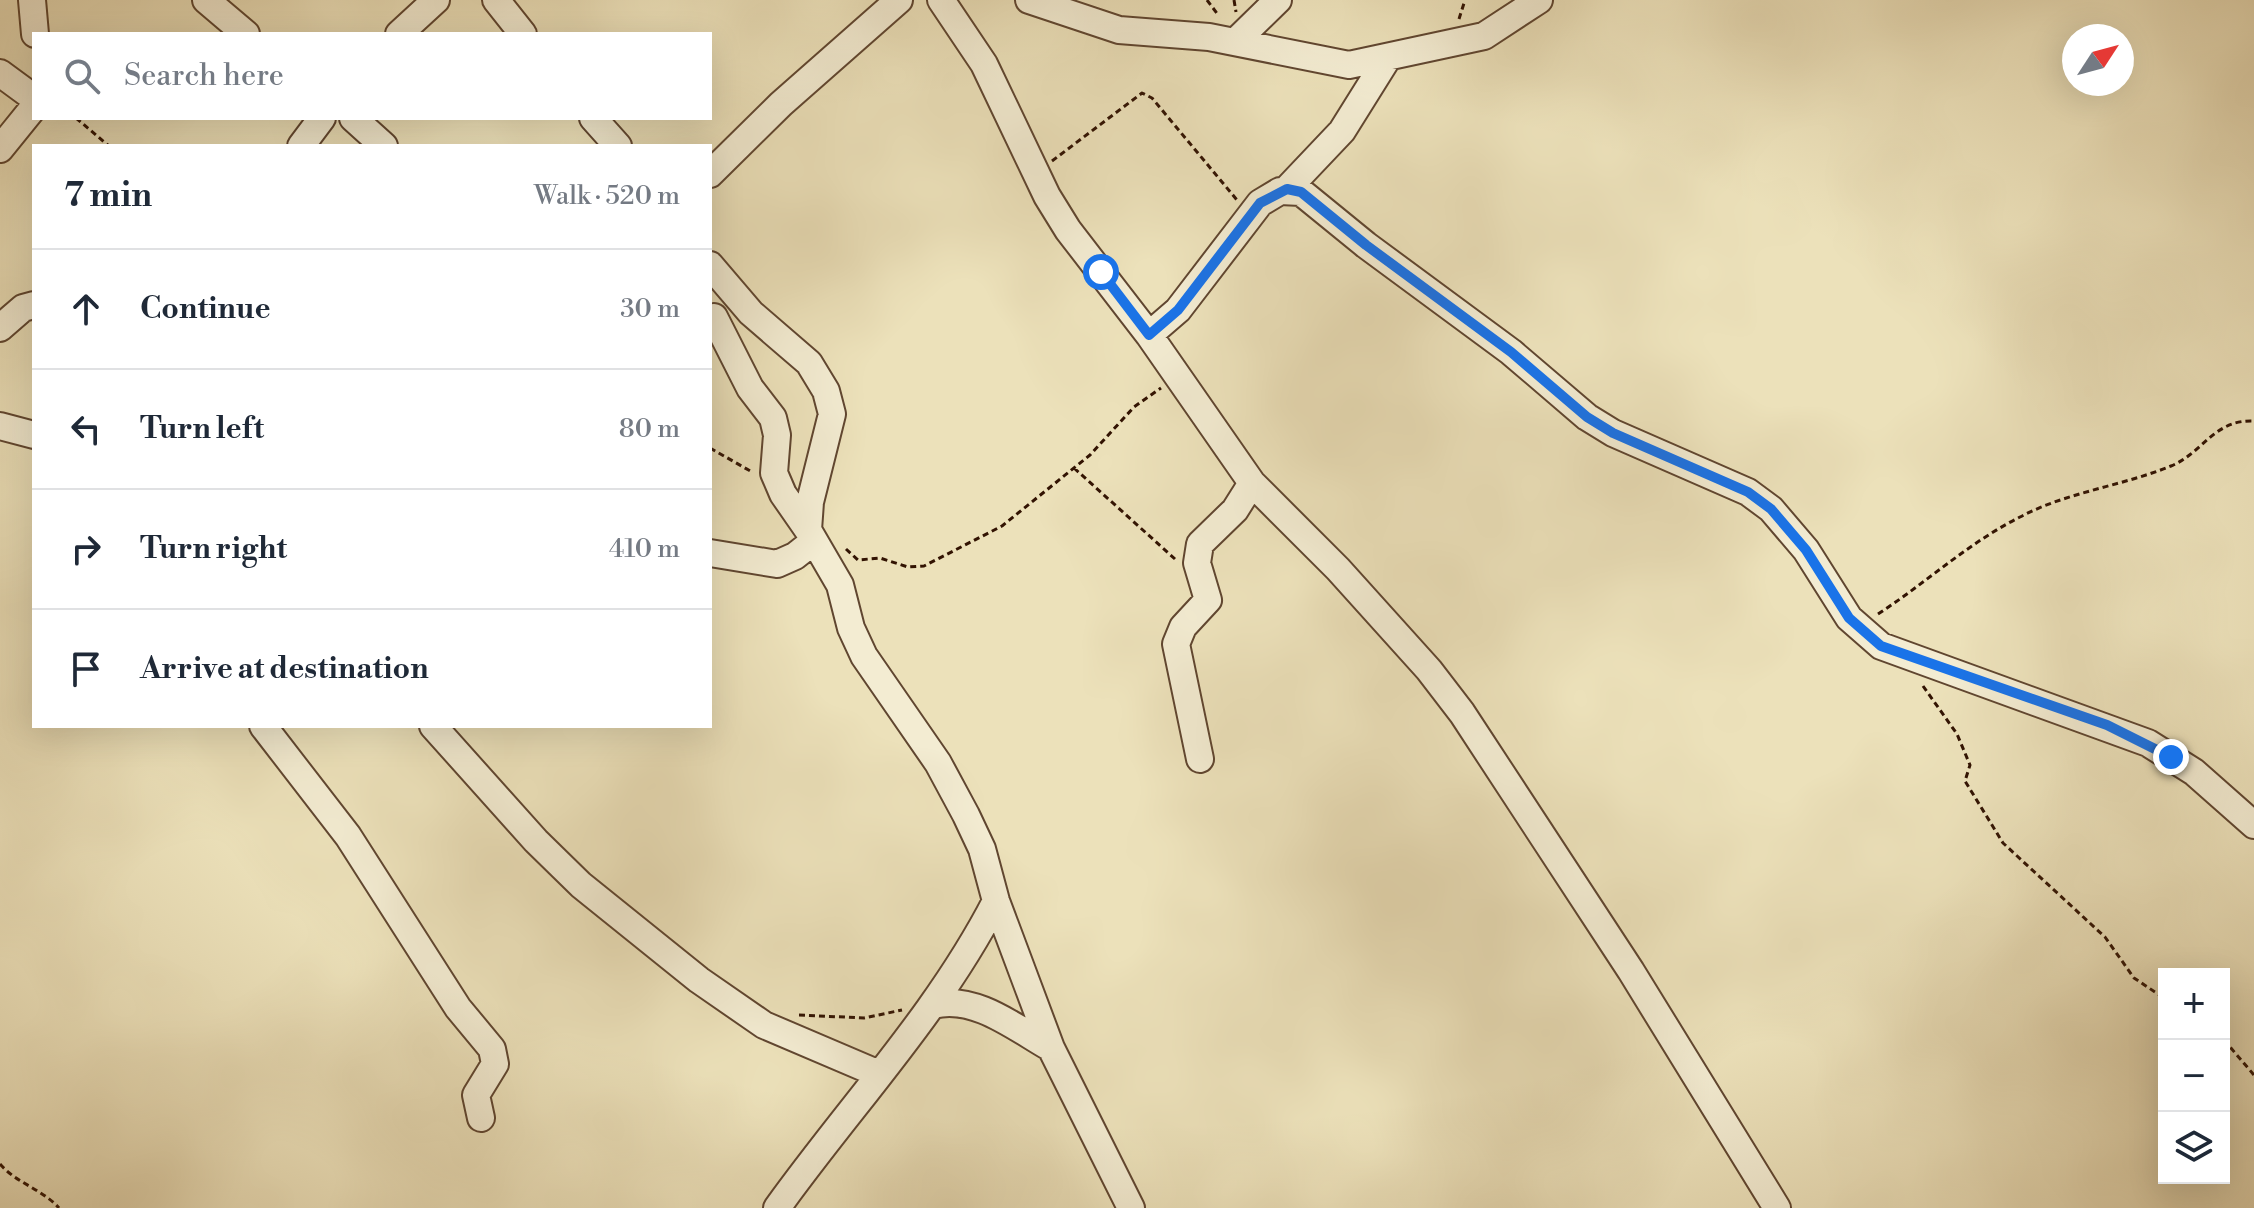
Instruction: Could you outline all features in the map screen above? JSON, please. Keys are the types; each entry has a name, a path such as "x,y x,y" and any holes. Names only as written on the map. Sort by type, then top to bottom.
{"street":[{"path":"32,0 35,32"},
{"path":"206,0 244,32"},
{"path":"401,32 436,0"},
{"path":"496,0 521,32"},
{"path":"712,172 781,104 899,0"},
{"path":"941,0 984,64 1036,174 1068,230 1149,335 1252,483 1355,587 1462,713 1631,971 1777,1208"},
{"path":"1029,0 1119,30 1236,41 1337,63 1387,59 1484,36 1539,0"},
{"path":"1236,41 1278,0"},
{"path":"1149,335 1178,310 1260,203 1287,189 1342,131 1387,59"},
{"path":"0,73 32,97"},
{"path":"0,149 32,109"},
{"path":"302,144 320,120"},
{"path":"355,120 382,144"},
{"path":"595,120 616,144"},
{"path":"1287,189 1301,192 1330,213 1366,245 1511,352 1587,417 1613,433 1748,492 1771,509 1806,550 1858,627 1881,646 2148,743 2194,772 2254,825"},
{"path":"712,267 751,313 809,363 826,391 832,414 810,502 811,536"},
{"path":"0,328 23,308 32,306"},
{"path":"714,317 727,336 750,388 773,418 777,435 774,473 783,494 840,585 851,628 864,656 938,763 982,849 996,901 1051,1048 1131,1208"},
{"path":"0,426 32,434"},
{"path":"1200,759 1176,644 1183,627 1208,600 1197,563 1200,544 1235,510 1252,483"},
{"path":"712,553 777,564 811,536"},
{"path":"265,728 348,836 458,1008 492,1049 495,1064 476,1095 481,1118"},
{"path":"435,728 536,841 581,885 699,980 764,1025 879,1074"},
{"path":"777,1208 933,1005 975,943 996,901"},
{"path":"933,1005 943,1002 996,1016 1051,1048"}],"path":[{"path":"1036,174 1142,93 1152,98 1238,201 1260,203"},
{"path":"78,120 107,144"},
{"path":"840,546 858,560 880,558 908,567 924,566 1002,526 1109,437 1134,407 1179,379"},
{"path":"1858,627 1896,602 1923,578 2019,517 2070,497 2170,467 2227,424 2254,421"},
{"path":"712,449 754,473"},
{"path":"1074,468 1167,553 1201,574"},
{"path":"1901,652 1957,734 1970,765 1965,781 2003,843 2105,937 2134,978 2158,994"},
{"path":"796,1014 864,1018 933,1005"},
{"path":"2230,1047 2254,1075"},
{"path":"0,1164 18,1179 38,1188 59,1208"}],"route":[{"path":"1101,272 1149,335 1178,310 1234,241 1260,203 1287,189 1301,192 1366,245 1511,352 1587,417 1613,433 1748,492 1771,509 1806,550 1849,618 1881,646 1962,677 2107,725 2171,757"}]}
